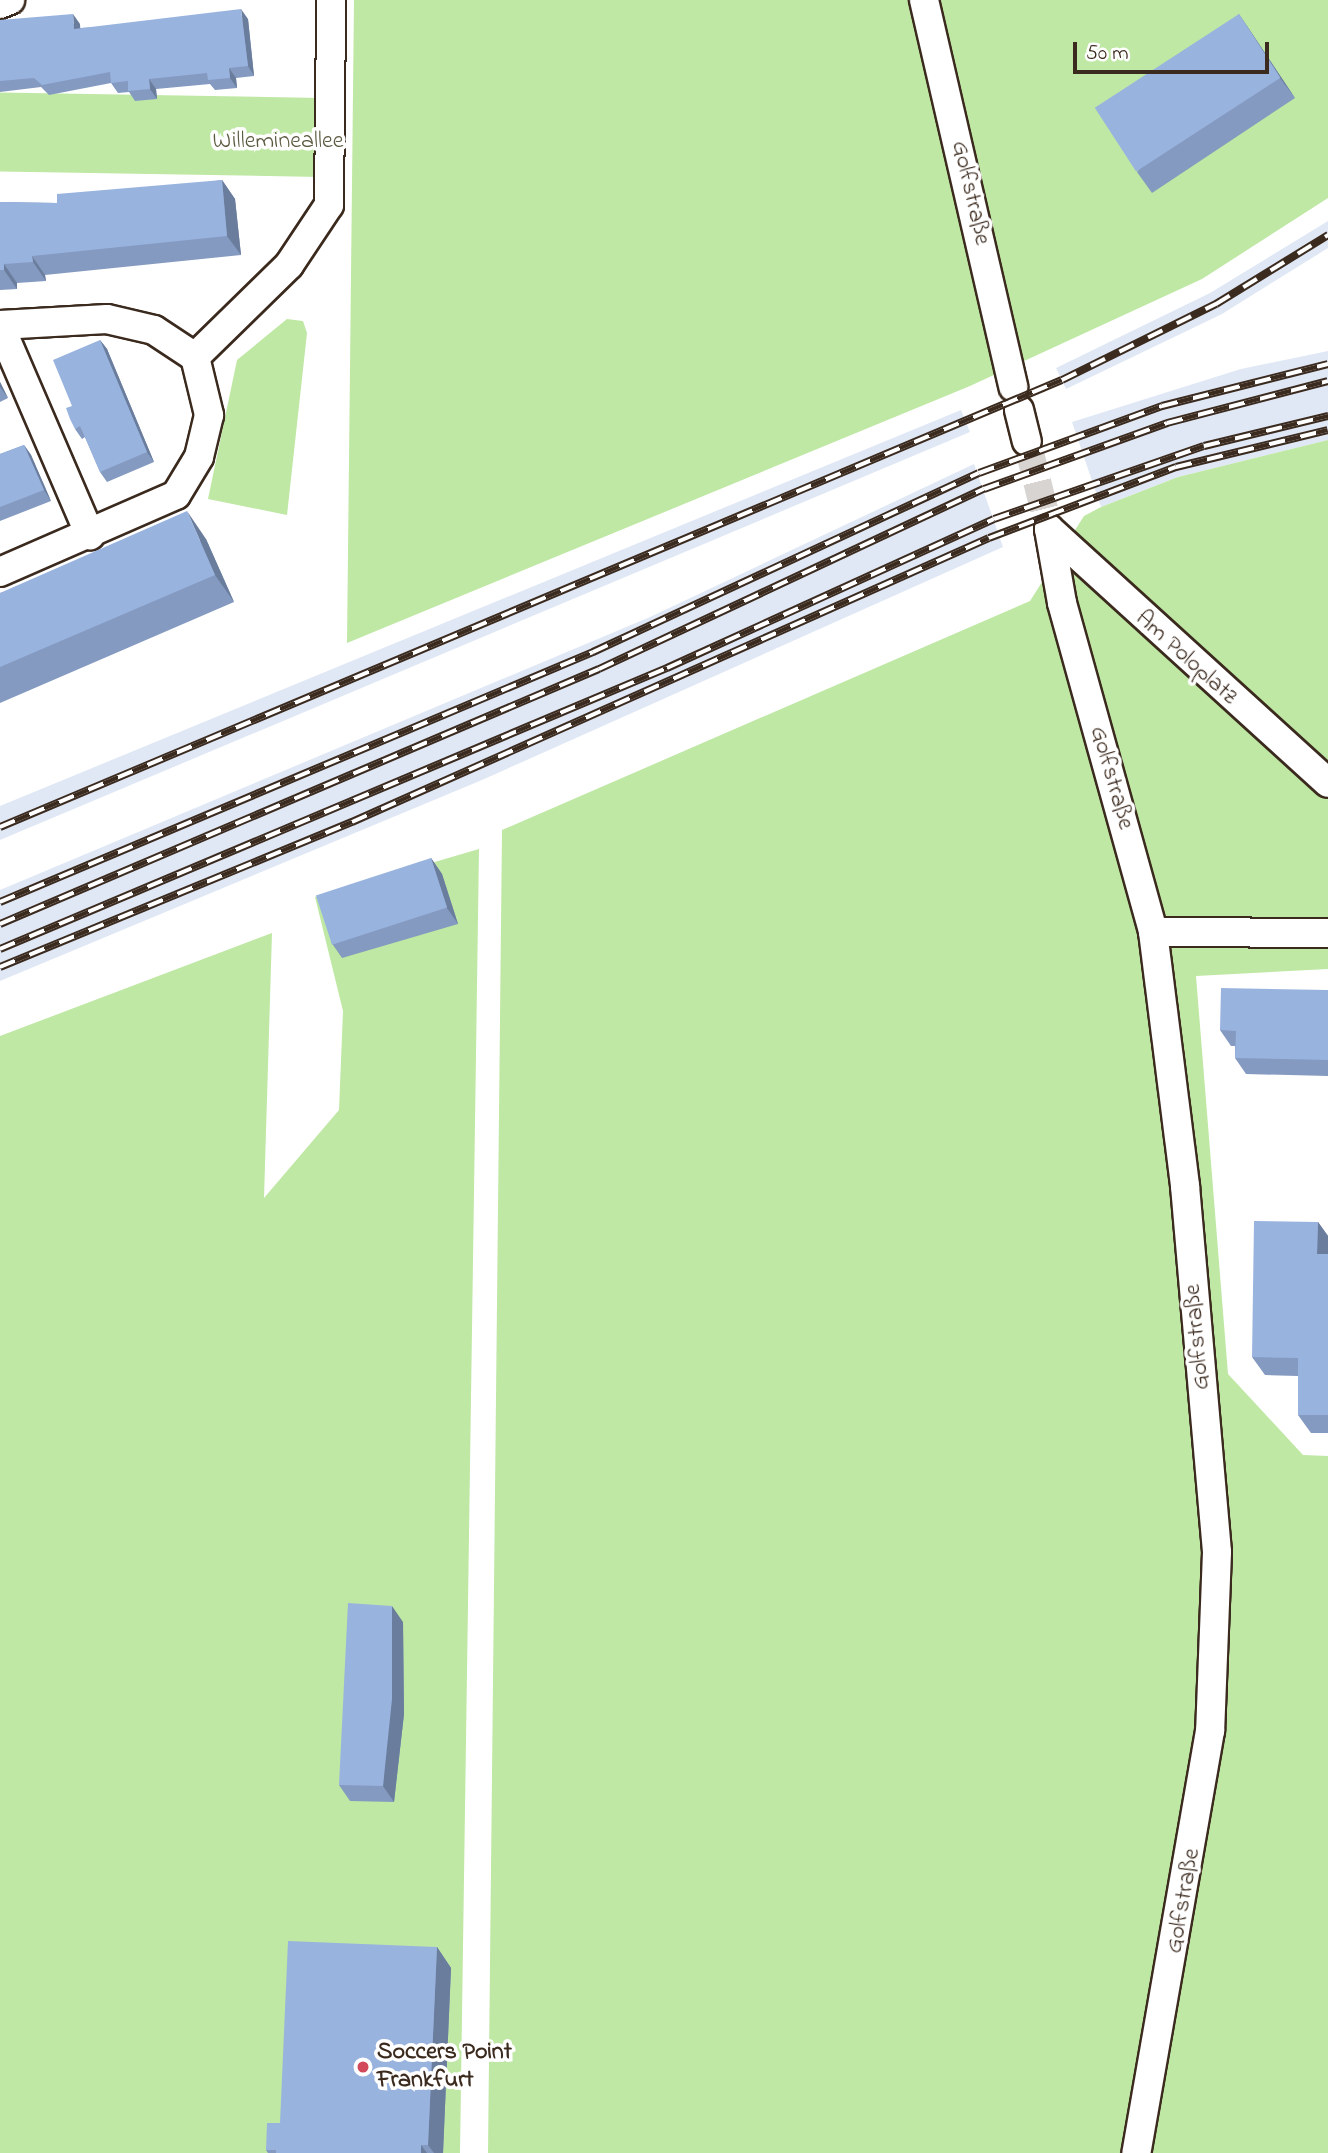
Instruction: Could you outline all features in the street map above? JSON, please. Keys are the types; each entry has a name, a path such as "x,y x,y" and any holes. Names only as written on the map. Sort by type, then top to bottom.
{"street":[{"path":"0,4 10,0"},
{"path":"195,357 289,265 329,205 331,0"},
{"name":"Golfstraße","path":"924,0 1027,441"},
{"path":"0,572 90,535 176,495 199,457 209,415 195,357 154,330 107,319 0,326 90,535"},
{"name":"Golfstraße","path":"1049,529 1062,603 1153,932 1185,1186 1217,1552 1210,1731 1183,1912 1136,2153"},
{"name":"Am Poloplatz","path":"1049,529 1328,783"},
{"path":"1153,932 1328,933"}],"shaded area":[{"path":"1328,221 1328,248 1222,314 1066,389 1056,368 1210,293"},
{"path":"1328,351 1328,440 1178,477 1101,507 1072,422 1241,369"},
{"path":"961,410 970,432 0,840 0,806"},
{"path":"974,464 1003,547 482,780 0,981 0,890 650,617"}],"green space":[{"path":"354,0 1328,0 1328,198 1202,279 970,386 347,643"},
{"name":"Willemineallee","path":"0,92 322,98 321,177 0,171"},
{"path":"287,319 303,321 307,333 287,515 208,499 237,360"},
{"path":"1328,440 1328,969 1196,976 1228,1374 1303,1455 1328,1456 1328,2153 488,2153 502,830 1030,601 1084,516 1101,507 1178,477"},
{"path":"479,849 460,2153 0,2153 0,1036 272,933 264,1198 339,1110 343,1011 315,897"}],"building":[{"path":"241,9 248,66 229,68 230,78 208,80 207,73 149,79 150,89 128,91 128,81 111,83 110,72 42,85 34,78 0,81 0,20 73,14 74,29"},
{"path":"1239,14 1280,78 1136,171 1095,108"},
{"path":"222,180 227,236 32,256 33,262 4,264 4,270 0,270 0,202 57,203 57,194"},
{"path":"100,340 147,452 100,472 80,426 75,429 70,419 66,408 72,406 53,360"},
{"path":"24,445 44,490 0,507 0,454"},
{"path":"187,511 215,575 0,667 0,593"},
{"path":"431,858 447,907 332,945 316,895"},
{"path":"1221,988 1328,990 1328,1060 1235,1058 1236,1031 1220,1030"},
{"path":"1254,1221 1318,1222 1317,1254 1328,1254 1328,1415 1298,1415 1298,1358 1252,1357"},
{"path":"348,1603 392,1606 392,1699 383,1786 339,1785"},
{"path":"288,1941 437,1947 428,2145 421,2145 421,2153 276,2153 276,2150 266,2150 267,2123 280,2123"}],"tunnel":[{"path":"1027,441 1049,529"}],"railway":[{"path":"0,827 1062,380 1216,304 1328,235"},
{"path":"0,902 593,652 979,473 1162,406 1328,364"},
{"path":"0,924 599,669 984,489 1167,423 1328,381"},
{"path":"0,949 667,668 994,519 1204,446 1328,416"},
{"path":"0,967 352,822 989,538 1176,467 1328,430"}],"place":[{"name":"Soccers Point Frankfurt","path":"363,2067"}]}
